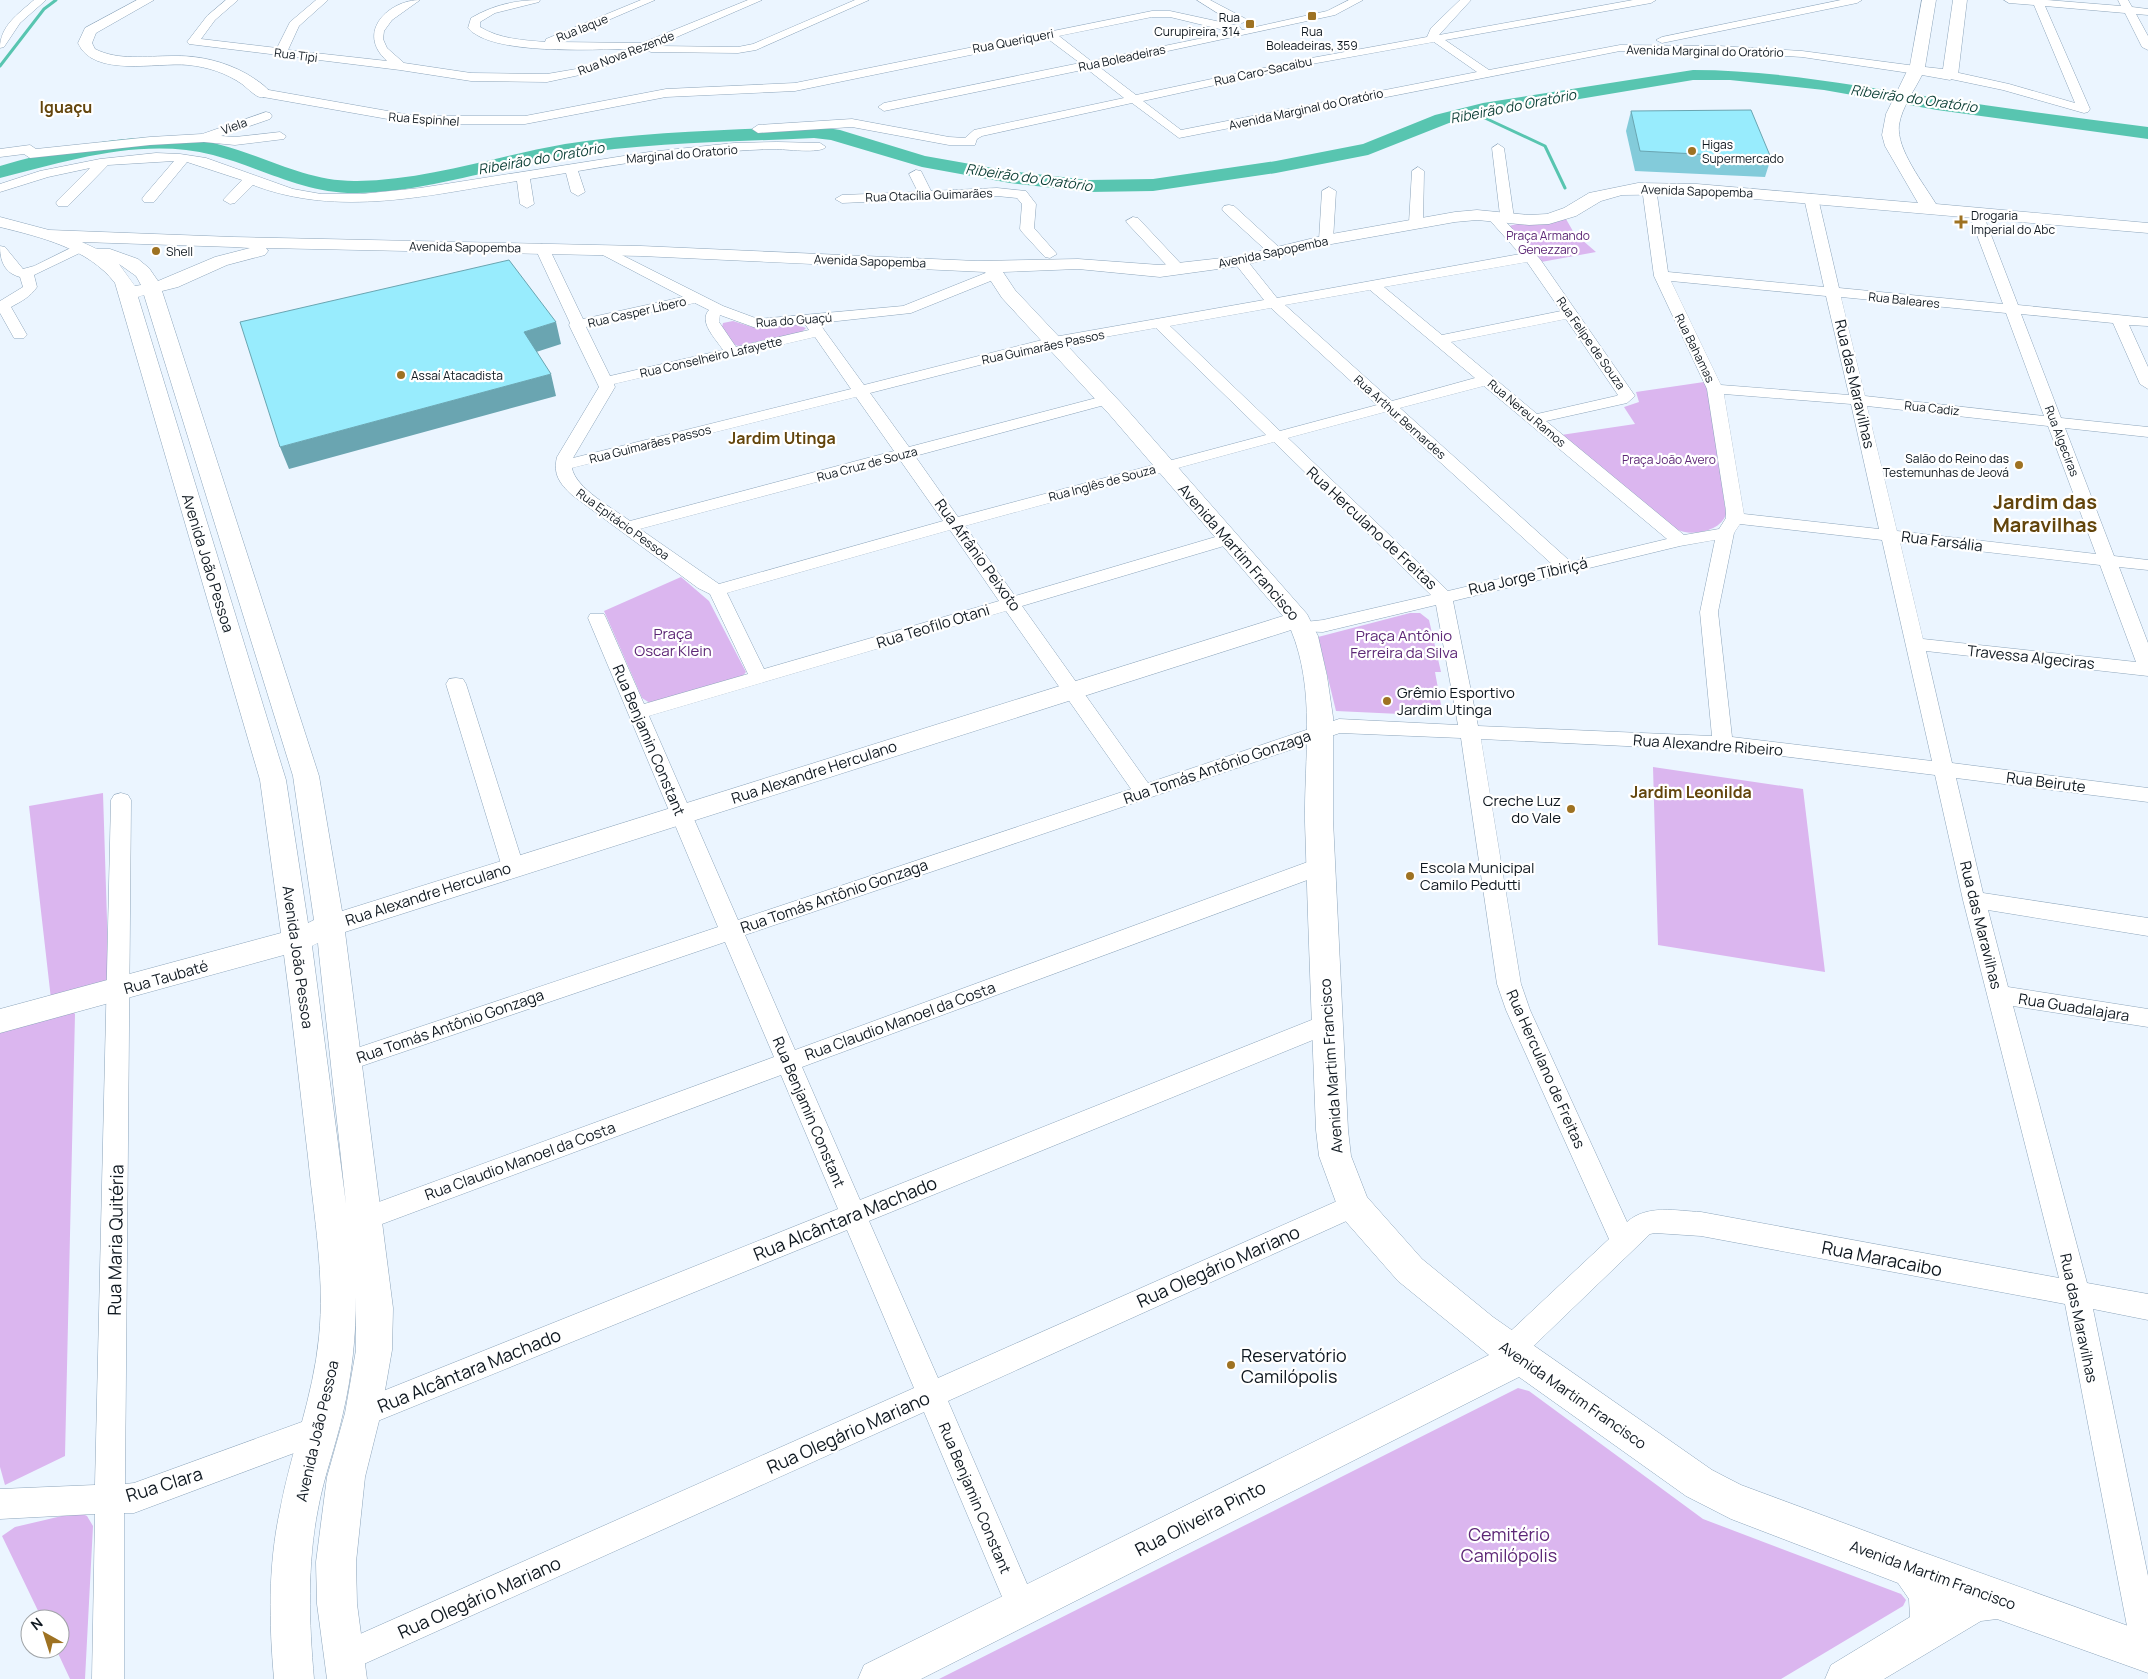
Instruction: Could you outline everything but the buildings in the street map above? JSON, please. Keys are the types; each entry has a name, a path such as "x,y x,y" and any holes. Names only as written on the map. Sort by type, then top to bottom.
{"main road":[{"path":"147,0 90,30 86,42 87,49 92,54 129,62 190,61 214,65 244,78 263,93"},
{"path":"1930,209 1892,146 1889,135 1892,117 1917,66 1944,3"},
{"path":"1944,3 1951,71"},
{"name":"Avenida Marginal do Oratório","path":"1917,66 1951,71"},
{"name":"Avenida Sapopemba","path":"47,236 604,250 993,271 1078,264 1145,270 1178,269 1240,261 1326,240 1470,215 1536,221 1549,220 1570,212 1602,195 1621,190 1648,188 1697,189 1812,198 2148,228"},
{"path":"0,222 103,256 117,244 136,238"},
{"path":"144,292 164,290 180,280 221,262 234,251 233,242"},
{"name":"Avenida Sapopemba","path":"221,262 298,243"},
{"name":"Avenida João Pessoa","path":"103,256 117,272 144,292 297,742 306,776 347,1061 375,1308 374,1350 363,1413 346,1477 336,1562 337,1604 346,1668"},
{"name":"Avenida João Pessoa","path":"103,256 123,259 140,269 148,278 144,292 273,780 296,940 339,1280 339,1328 333,1373 321,1429 296,1520 292,1577 291,1652 294,1679"},
{"name":"Avenida Martim Francisco","path":"993,271 1025,313 1054,342 1166,466 1301,623 1315,676 1320,732 1319,820 1332,1130 1335,1156 1352,1206 1369,1227 1422,1282 1516,1354 1699,1483 1731,1500 1911,1568 2148,1652"},
{"name":"Rua Alexandre Herculano","path":"329,926 1073,690 1301,623"},
{"name":"Rua Taubaté","path":"0,1021 121,990 296,940 329,926"},
{"name":"Rua Oliveira Pinto","path":"878,1679 1516,1354"},
{"path":"1911,1568 1924,1585 1931,1604 1930,1622 1927,1630"},
{"path":"1847,1678 1971,1604 1983,1600 1997,1599"}],"street":[{"path":"0,44 6,25 42,0"},
{"name":"Rua Tipi","path":"233,0 211,18 193,42 400,66"},
{"path":"280,53 294,24 323,0"},
{"path":"400,66 381,48 378,40 379,32 385,22 395,12 415,0"},
{"path":"535,0 491,11 475,20 474,28 484,36 506,42 738,50 756,47 864,0"},
{"name":"Rua Iaque","path":"542,44 650,0"},
{"name":"Rua Nova Rezende","path":"400,66 471,77 547,78 585,71 758,0"},
{"path":"1205,0 1235,26"},
{"name":"Rua Boleadeiras","path":"884,107 913,103 1090,65 1235,26 1284,24 1331,13 1358,0"},
{"path":"1466,0 1434,32 1432,37 1486,73"},
{"path":"1620,48 1857,0"},
{"path":"2009,0 2148,12"},
{"path":"2123,0 2148,47"},
{"name":"Rua Caro-Sacaibu","path":"758,129 842,123 949,141 971,142 971,137 978,133 1306,62 1435,40 1640,1"},
{"name":"Avenida Marginal do Oratório","path":"1951,71 2084,109 2038,1"},
{"name":"Rua Queriqueri","path":"587,109 666,93 785,88 1160,13 1235,26 1258,23 1284,24"},
{"path":"1049,34 1135,99"},
{"name":"Avenida Marginal do Oratório","path":"1135,99 1179,134 1620,48 1719,49 1795,53 1917,66"},
{"name":"Rua Espinhel","path":"263,93 416,120 503,122 542,118 587,109"},
{"name":"Viela","path":"204,138 237,124 266,116"},
{"path":"0,153 30,149 30,154 150,141 204,138 235,141 280,136"},
{"name":"Marginal do Oratorio","path":"519,177 627,158 703,150 790,146 820,147"},
{"path":"1498,148 1500,217"},
{"path":"0,188 57,170 148,158 184,158 202,161 293,194 322,198 390,197 519,177 527,204"},
{"path":"149,199 184,158"},
{"path":"63,204 103,163"},
{"path":"571,168 578,192"},
{"path":"1416,223 1418,171"},
{"path":"916,174 926,195"},
{"path":"230,200 250,180"},
{"name":"Rua Bahamas","path":"1648,188 1661,276 1715,389 1730,526 1709,612 1723,744"},
{"path":"440,204 442,189"},
{"path":"1326,240 1329,191"},
{"name":"Rua Otacília Guimarães","path":"842,199 1017,193 1023,195 1029,204 1027,228 1050,254"},
{"name":"Rua das Maravilhas","path":"1812,198 1974,900 2076,1293 2148,1652"},
{"path":"1229,209 1276,252"},
{"name":"Rua Algeciras","path":"1976,214 2148,669"},
{"name":"Rua Felipe de Souza","path":"1500,217 1572,313 1627,396 1621,400 1534,419"},
{"path":"1133,221 1178,269"},
{"path":"0,250 18,272 26,274 40,269 77,247"},
{"path":"542,248 576,325 607,387 606,392 568,450 562,466"},
{"name":"Rua do Guaçú","path":"604,250 718,309 756,324 814,326 913,309 993,271"},
{"name":"Rua Guimarães Passos","path":"562,466 1054,342 1530,257"},
{"name":"Rua Arthur Bernardes","path":"1240,261 1273,302 1566,567"},
{"path":"18,335 3,305 24,294 30,287 26,274"},
{"name":"Rua Baleares","path":"1661,276 2148,322"},
{"name":"Rua Nereu Ramos","path":"1374,286 1680,541"},
{"name":"Rua Casper Líbero","path":"576,325 698,298"},
{"path":"718,309 712,315 712,322 732,352"},
{"path":"1438,340 1572,313"},
{"path":"2119,319 2148,384"},
{"name":"Rua Herculano de Freitas","path":"1160,324 1274,436 1443,596 1470,734 1509,984 1513,997 1623,1242"},
{"name":"Rua Conselheiro Lafayette","path":"604,382 732,352 814,326"},
{"name":"Rua Afrânio Peixoto","path":"814,326 1012,602 1144,792"},
{"name":"Rua Inglês de Souza","path":"717,590 1387,405 1487,380"},
{"name":"Rua Cadiz","path":"1715,389 1858,400 2148,432"},
{"name":"Rua Cruz de Souza","path":"627,527 1106,400"},
{"name":"Rua Epitácio Pessoa","path":"562,466 562,472 571,485 704,584 717,590"},
{"name":"Rua Farsália","path":"1730,526 1890,535 2148,565"},
{"name":"Rua Jorge Tibiriçá","path":"1301,623 1323,626 1680,541 1730,526"},
{"name":"Rua Teofilo Otani","path":"638,714 1228,539"},
{"path":"717,590 759,678"},
{"name":"Rua Benjamin Constant","path":"597,618 1022,1607"},
{"name":"Travessa Algeciras","path":"1915,644 2148,669"},
{"path":"456,684 513,867"},
{"name":"Rua Tomás Antônio Gonzaga","path":"347,1061 1339,726 1470,734"},
{"name":"Rua Alexandre Ribeiro","path":"1470,734 1748,745 1944,770"},
{"name":"Rua Beirute","path":"1944,770 2148,795"},
{"name":"Rua Maria Quitéria","path":"108,1679 108,1500 121,990 121,800"},
{"name":"Rua Claudio Manoel da Costa","path":"366,1218 1321,866"},
{"path":"1974,900 2148,927"},
{"name":"Rua Guadalajara","path":"2000,996 2148,1018"},
{"name":"Rua Alcântara Machado","path":"363,1413 1327,1024"},
{"name":"Rua Olegário Mariano","path":"346,1668 930,1395 1352,1206"},
{"name":"Rua Maracaibo","path":"1516,1354 1623,1242 1648,1222 1701,1224 2148,1307"},
{"name":"Rua Clara","path":"0,1504 134,1498 321,1429"}],"green space":[{"name":"Praça Armando Genezzaro","path":"1566,219 1574,233 1596,252 1541,262 1508,227 1518,224"},
{"path":"733,321 752,327 795,324 806,328 802,332 738,346 733,344 722,327 723,323"},
{"name":"Praça João Avero","path":"1704,382 1709,393 1726,514 1723,520 1712,529 1689,533 1676,529 1561,435 1635,424 1624,407 1639,402 1636,392"},
{"name":"Praça Oscar Klein","path":"681,577 709,601 746,672 742,677 650,703 642,698 604,611"},
{"name":"Praça Antônio Ferreira da Silva","path":"1410,613 1420,613 1429,620 1441,672 1435,672 1443,716 1336,711 1318,637"},
{"path":"1653,767 1803,789 1825,972 1658,945"},
{"path":"103,793 109,984 51,999 29,806"},
{"path":"72,1010 75,1014 65,1456 5,1485 0,1467 0,1030"},
{"name":"Cemitério Camilópolis","path":"1518,1388 1529,1391 1703,1519 1901,1594 1906,1600 1903,1606 1781,1679 939,1679"},
{"path":"79,1512 87,1516 93,1526 85,1679 70,1679 61,1659 70,1659 70,1609 37,1609 2,1536 15,1527"}],"waterway":[{"path":"0,66 44,9 56,0"},
{"name":"Ribeirão do Oratório","path":"0,172 79,152 136,144 164,143 191,145 217,150 303,180 320,184 338,187 357,187 435,178 558,151 596,146 814,132 833,134 922,161 1010,177 1089,186 1153,185 1276,167 1368,149 1442,119 1483,109 1693,75 1730,75 1824,85 1937,104 2148,133"},
{"path":"1462,113 1485,118 1545,146 1565,188"}],"place":[{"name":"Rua Boleadeiras, 359","path":"1312,16"},
{"name":"Rua Curupireira, 314","path":"1250,24"},
{"name":"Higas Supermercado","path":"1692,151"},
{"name":"Drogaria Imperial do Abc","path":"1961,222"},
{"name":"Shell","path":"156,251"},
{"name":"Assaí Atacadista","path":"401,375"},
{"name":"Salão do Reino das Testemunhas de Jeová","path":"2019,465"},
{"name":"Grêmio Esportivo Jardim Utinga","path":"1387,701"},
{"name":"Creche Luz do Vale","path":"1571,809"},
{"name":"Escola Municipal Camilo Pedutti","path":"1410,876"},
{"name":"Reservatório Camilópolis","path":"1231,1365"}],"district":[{"name":"Iguaçu","path":"66,107"},
{"name":"Jardim Utinga","path":"782,438"},
{"name":"Jardim das Maravilhas","path":"2045,512"},
{"name":"Jardim Leonilda","path":"1691,792"}]}
